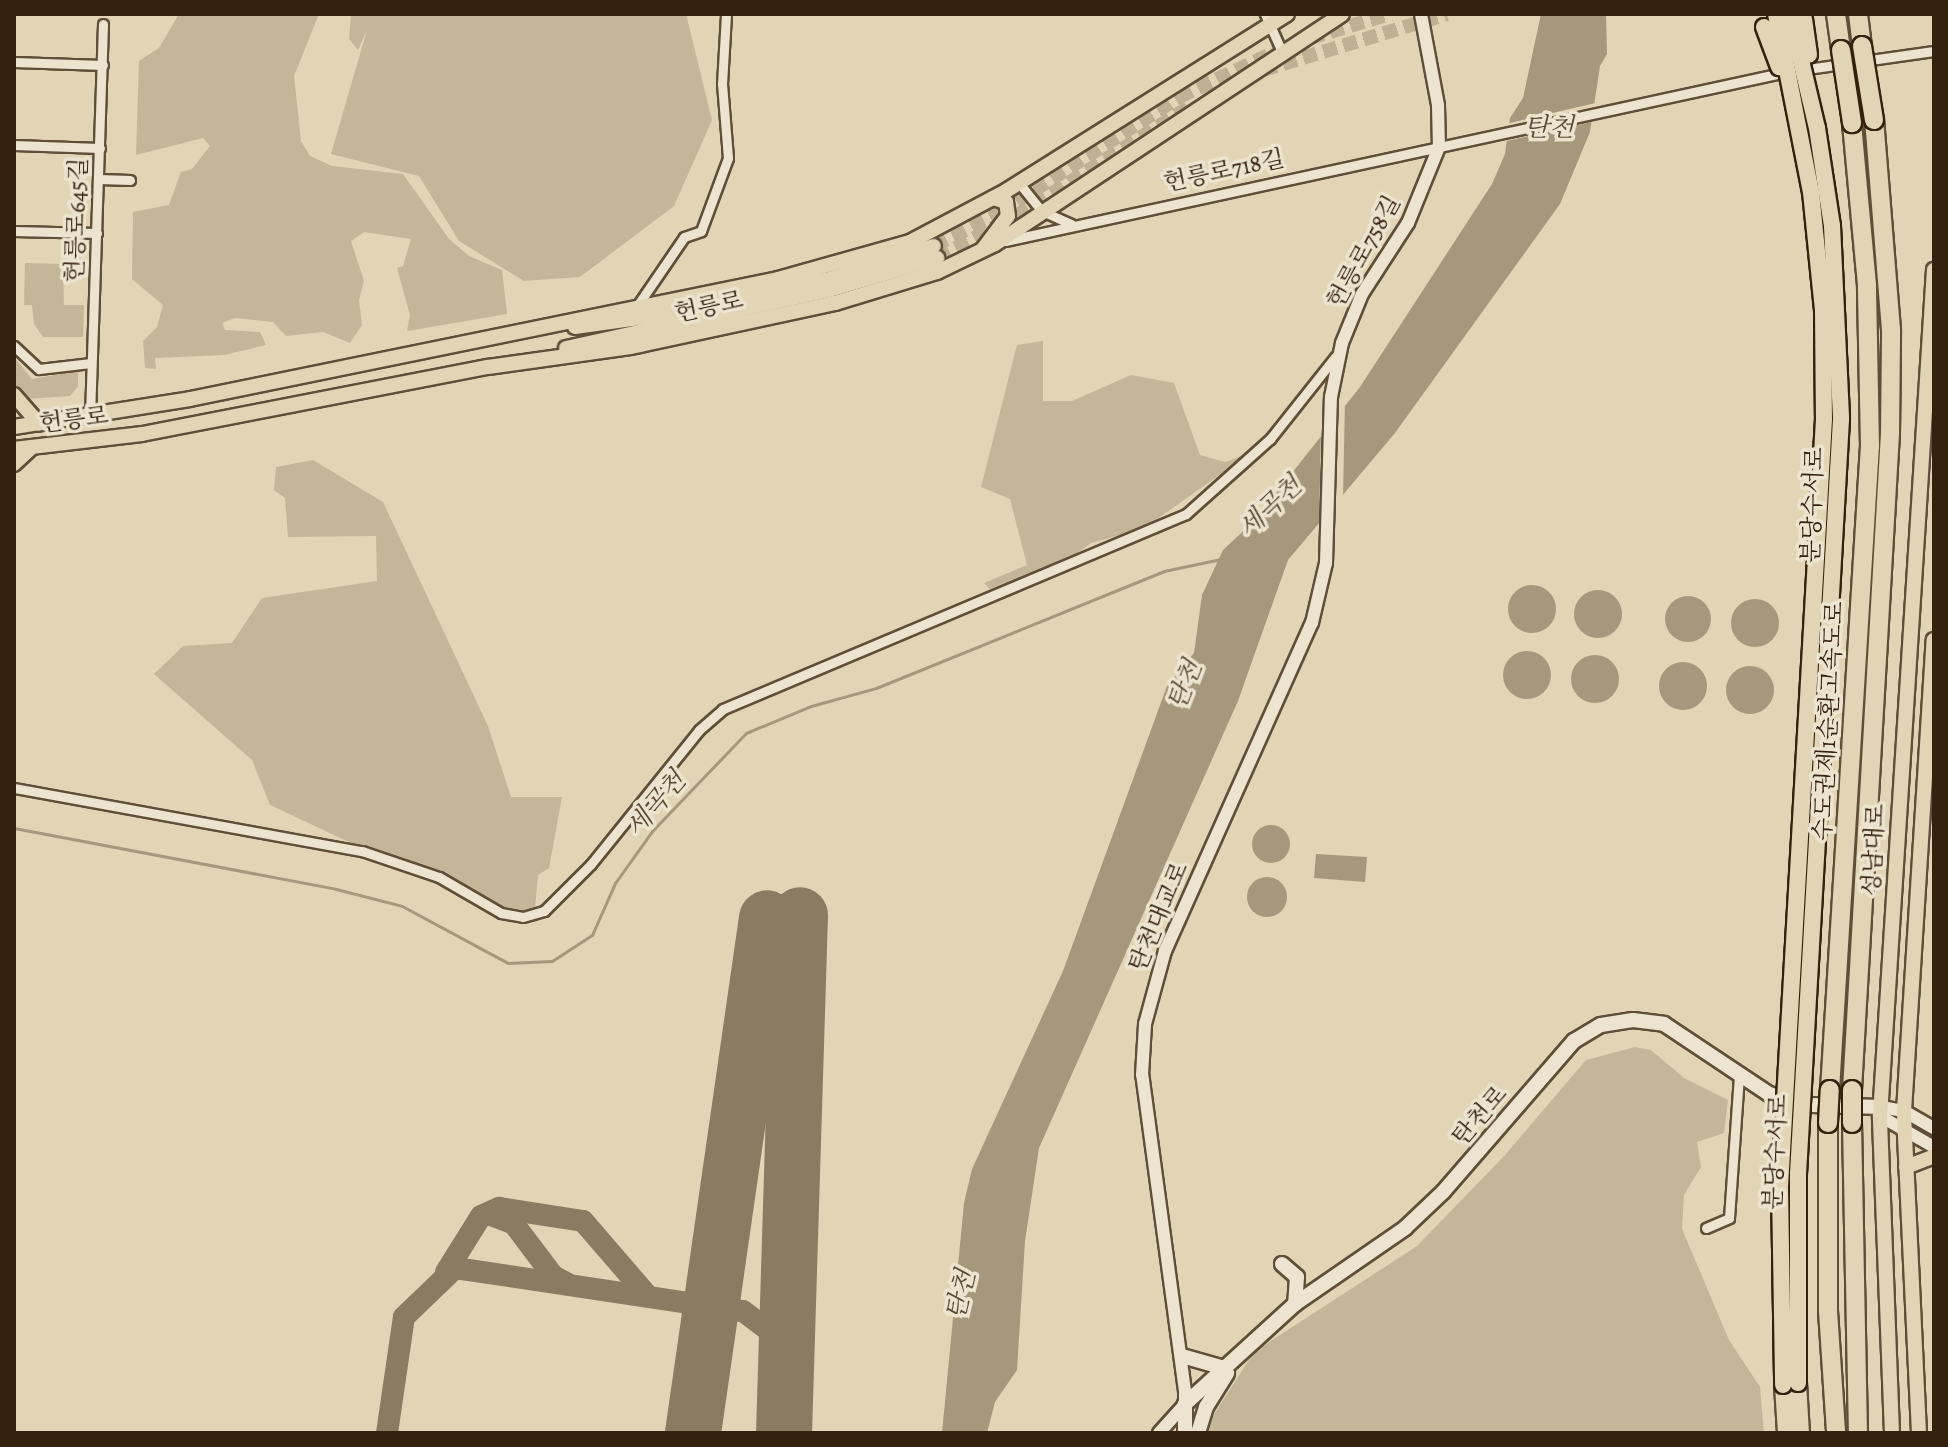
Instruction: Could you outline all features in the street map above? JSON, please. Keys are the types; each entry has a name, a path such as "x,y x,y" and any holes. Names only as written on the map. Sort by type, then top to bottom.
{"highway":[{"path":"1760,14 1809,129"},
{"name":"분당수서로","path":"1776,14 1809,129"},
{"name":"분당수서로","path":"1786,1433 1790,1384 1781,1158 1824,419 1823,310 1809,129 1790,14"},
{"path":"1803,14 1809,129"},
{"name":"수도권제1순환고속도로","path":"1836,14 1852,123 1866,271 1870,446 1828,1123 1828,1311 1836,1433"},
{"name":"수도권제1순환고속도로","path":"1858,14 1874,120 1891,330 1890,433 1852,1090 1858,1433"},
{"name":"분당수서로","path":"1790,1384 1801,1433"}],"main road":[{"name":"헌릉로","path":"14,427 90,416 472,341 847,262 910,242 1019,183 1267,20 1287,14"},
{"name":"헌릉로","path":"14,449 142,434 488,367 631,347 835,303 937,272 989,247 1342,14"},
{"path":"989,247 1008,216 1006,202 994,198"},
{"path":"472,341 653,316 826,280 936,252 829,290 488,367"},
{"name":"성남대로","path":"1892,1433 1878,1111 1932,341 1934,270"},
{"path":"14,395 39,424"},
{"path":"14,464 32,447"},
{"name":"성남대로","path":"1919,1433 1904,1111 1929,820 1934,640"},
{"name":"탄천로","path":"1185,1404 1295,1304 1405,1228 1443,1192 1574,1041 1601,1025 1633,1020 1664,1024 1769,1094 1811,1105 1878,1111"},
{"path":"1906,1167 1934,1156"},
{"path":"1282,1264 1297,1277 1295,1304"},
{"path":"1198,1433 1206,1407 1247,1347"},
{"path":"1182,1348 1224,1368"},
{"path":"1185,1404 1185,1433"}],"street":[{"path":"637,306 684,237 701,231 728,158 722,84 726,14"},
{"name":"헌릉로758길","path":"1326,563 1331,397 1354,312 1408,223 1439,147 1436,92 1421,14"},
{"path":"1267,20 1283,54"},
{"name":"헌릉로645길","path":"90,416 103,24"},
{"name":"헌릉로718길","path":"989,247 1071,224 1786,72 1934,51"},
{"path":"14,62 103,65"},
{"path":"14,145 100,148"},
{"path":"99,179 130,180"},
{"path":"1019,183 1042,211 1071,224"},
{"path":"14,231 97,233"},
{"path":"14,346 39,369 91,363"},
{"path":"14,788 362,851 439,877 501,913 523,917 544,911 607,845 699,730 723,709 1186,514 1270,439 1335,357"},
{"name":"탄천대교로","path":"1185,1404 1182,1348 1142,1075 1145,1024 1165,951 1296,666 1326,563"},
{"path":"1706,1228 1729,1218 1739,1074"},
{"path":"1878,1111 1904,1111 1934,1128"},
{"path":"1878,1111 1905,1132 1934,1147"},
{"path":"1159,1433 1185,1404"}],"shaded area":[{"path":"179,14 319,14 294,76 301,141 310,156 332,166 403,174 449,239 469,256 502,270 507,314 407,331 410,315 397,268 403,266 411,239 364,232 351,241 364,281 359,300 362,325 350,343 323,332 286,336 273,322 235,318 222,323 225,330 260,332 266,345 224,355 155,358 156,369 145,368 143,341 157,327 163,305 132,279 133,212 169,205 181,172 192,169 210,146 203,138 136,155 139,61 159,48"},
{"path":"351,14 686,14 712,120 674,206 580,277 524,281 459,241 419,176 331,154 367,30 358,50 349,39"},
{"path":"25,263 63,264 64,305 84,305 83,337 43,337 34,324 32,305 24,305"},
{"path":"1043,341 1043,401 1072,401 1131,375 1174,383 1200,455 1225,462 1252,452 1143,529 1091,543 1066,562 990,589 984,583 1027,565 1010,499 981,487 1017,345"},
{"path":"14,357 32,379 78,371 78,386 70,396 25,399 14,387"},
{"path":"313,460 383,502 488,726 511,797 562,797 549,868 538,875 535,908 522,913 500,907 440,871 351,843 270,805 252,760 154,674 183,646 232,643 262,598 377,581 376,536 288,537 285,498 274,490 276,467"},
{"path":"1635,1047 1651,1050 1684,1078 1728,1100 1724,1133 1697,1142 1701,1167 1684,1195 1682,1229 1729,1340 1760,1387 1764,1433 1202,1433 1254,1352 1417,1246 1505,1155 1586,1060"}],"water":[{"name":"탄천","path":"1541,14 1606,14 1607,54 1600,66 1590,132 1560,204 1395,433 1288,560 1238,701 1039,1148 1025,1241 1017,1370 995,1402 987,1433 942,1433 964,1203 972,1169 1063,971 1167,686 1194,653 1202,595 1223,550 1254,521 1360,387 1492,184 1505,154 1510,118 1523,98"},
{"path":"1532,585 1549,592 1556,609 1549,626 1532,633 1515,626 1508,609 1515,592"},
{"path":"1598,590 1615,597 1622,614 1615,631 1598,638 1581,631 1574,614 1581,597"},
{"path":"1688,596 1704,603 1711,619 1704,635 1688,642 1672,635 1665,619 1672,603"},
{"path":"1755,599 1772,606 1779,623 1772,640 1755,647 1738,640 1731,623 1738,606"},
{"path":"1527,651 1544,658 1551,675 1544,692 1527,699 1510,692 1503,675 1510,658"},
{"path":"1595,655 1612,662 1619,679 1612,696 1595,703 1578,696 1571,679 1578,662"},
{"path":"1683,662 1700,669 1707,686 1700,703 1683,710 1666,703 1659,686 1666,669"},
{"path":"1750,666 1767,673 1774,690 1767,707 1750,714 1733,707 1726,690 1733,673"},
{"path":"1271,825 1284,831 1290,844 1284,857 1271,863 1258,857 1252,844 1258,831"},
{"path":"1316,854 1367,857 1365,882 1314,878"},
{"path":"1267,877 1281,883 1287,897 1281,911 1267,917 1253,911 1247,897 1253,883"}],"pier":[{"path":"1600,102 1596,121 1502,142 1505,124"},
{"path":"1345,399 1343,499 1319,527 1321,428"}],"waterway":[{"name":"세곡천","path":"14,828 336,889 402,906 508,963 552,961 592,935 615,883 653,830 746,733 811,706 876,688 1164,571 1221,559"}],"taxiway":[{"path":"446,1272 481,1216 499,1208 583,1221 646,1294"},
{"path":"491,1215 514,1224 553,1276 566,1283"},
{"path":"387,1433 404,1317 455,1268 743,1311 775,1335 786,1371"}],"runway":[{"path":"784,1433 800,915"},
{"path":"693,1433 767,918"}],"tunnel":[{"path":"1310,38 1390,14"},
{"path":"1263,70 1447,14"},
{"path":"934,246 999,213 1179,97 1290,45"},
{"path":"937,258 1016,216 1191,106"}]}
